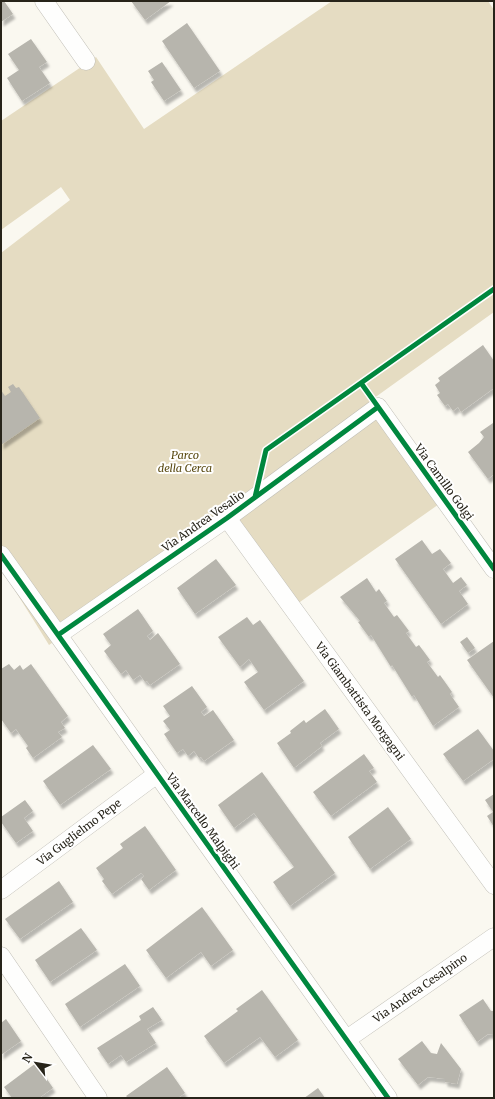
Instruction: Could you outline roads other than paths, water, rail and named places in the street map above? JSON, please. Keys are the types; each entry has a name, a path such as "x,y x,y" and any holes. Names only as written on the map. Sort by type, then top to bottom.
{"street":[{"path":"44,1 86,61"},
{"name":"Via Andrea Vesalio","path":"58,634 227,518 378,407"},
{"name":"Via Camillo Golgi","path":"378,407 494,569"},
{"name":"Via Giambattista Morgagni","path":"227,518 494,885"},
{"name":"Via Marcello Malpighi","path":"1,555 388,1098"},
{"name":"Via Guglielmo Pepe","path":"1,890 157,774"},
{"name":"Via Andrea Cesalpino","path":"347,1039 494,937"},
{"path":"1,956 98,1098"}],"park label":[{"name":"Parco della Cerca","path":"185,461"}]}
